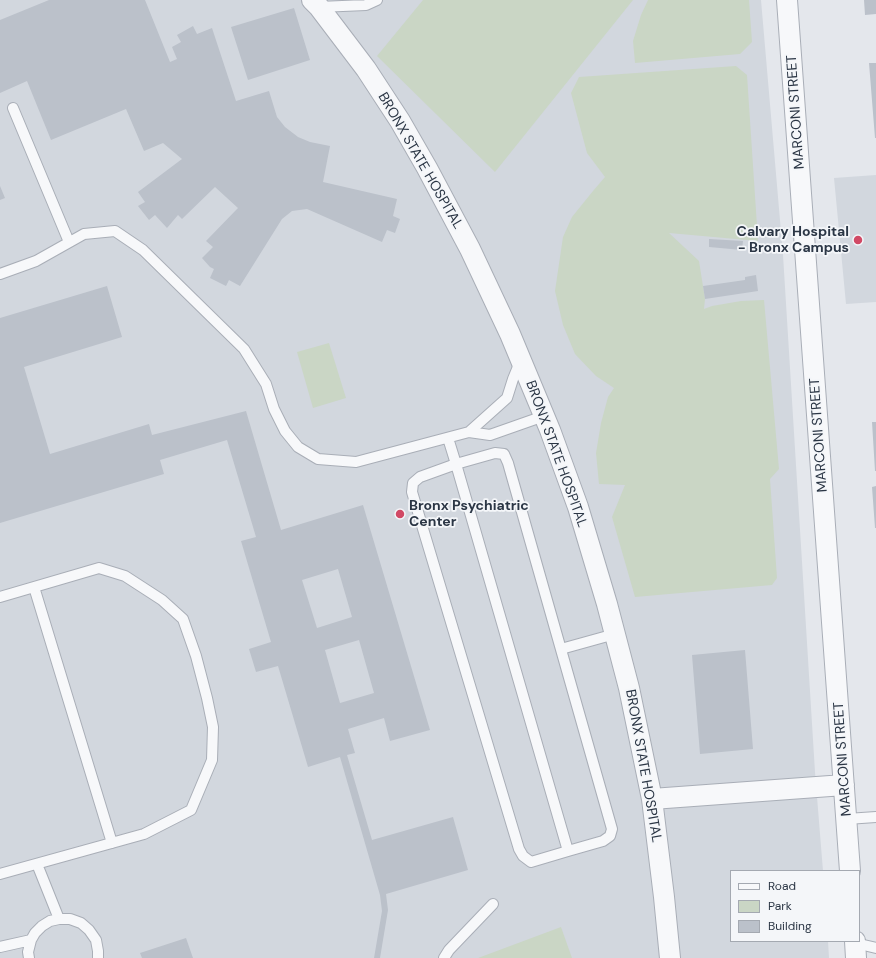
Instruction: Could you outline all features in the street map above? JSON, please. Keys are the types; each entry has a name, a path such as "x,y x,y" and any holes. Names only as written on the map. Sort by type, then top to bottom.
{"street":[{"name":"MARCONI STREET","path":"787,0 850,870"},
{"name":"BRONX STATE HOSPITAL","path":"315,3 366,69 400,121 428,168 470,249 510,334 544,416 578,507 629,688 652,799 670,958"},
{"path":"652,799 844,785"}],"lane":[{"path":"315,3 366,6 377,0"},
{"path":"13,108 69,242"},
{"path":"0,274 36,261 84,234 115,230 143,250 244,349 266,384 274,409 285,431 298,447 318,459 356,462 469,432 490,435 544,416"},
{"path":"469,432 507,398 512,379 521,360"},
{"path":"448,438 568,851"},
{"path":"495,454 504,454 510,470 612,829 610,836 603,841 531,862 523,856 519,849 412,492 413,483 420,477 456,464 495,454"},
{"path":"0,597 99,568 125,576 162,600 183,619 196,656 213,727 212,760 191,810 144,834 0,874"},
{"path":"34,587 112,843"},
{"path":"561,649 615,634"},
{"path":"847,819 876,817"},
{"path":"37,864 59,919"},
{"path":"444,958 449,950 493,904"},
{"path":"29,958 28,952 31,940 42,926 50,921 70,919 81,923 89,930 96,940 98,958"},
{"path":"0,947 31,940"},
{"path":"856,947 876,948"}],"shaded area":[{"name":"Bronx Psychiatric Center","path":"0,0 761,0 783,255 815,772 823,870 730,870 730,942 828,942 829,958 0,958"},
{"name":"Calvary Hospital - Bronx Campus","path":"876,175 876,302 846,304 834,178"}],"green space":[{"path":"423,0 633,0 495,172 377,56"},
{"path":"648,0 749,0 752,42 740,54 635,63 633,41 641,15"},
{"path":"736,66 747,75 758,241 669,233 699,261 705,299 704,309 712,306 741,301 764,300 779,469 770,479 777,578 772,585 635,597 612,517 625,485 599,484 596,453 601,423 608,397 614,388 596,376 575,354 563,325 555,291 563,237 572,217 605,177 587,153 571,93 579,77"},
{"path":"329,343 346,398 313,408 297,352"},
{"path":"561,927 572,958 478,958"}],"building":[{"path":"49,0 145,0 170,62 177,59 172,47 181,42 177,35 193,26 197,34 212,28 236,101 269,91 277,117 285,127 298,137 310,142 330,146 323,182 397,199 393,216 400,219 395,233 387,230 382,242 307,209 292,211 282,219 240,286 229,280 226,286 210,278 214,269 210,267 202,258 213,247 206,241 238,208 215,187 182,219 178,215 167,228 155,215 149,220 138,206 145,202 138,192 182,159 163,143 144,151 126,109 51,140 27,81 0,93 0,20"},
{"path":"864,0 876,0 876,14 865,15"},
{"path":"294,8 310,60 248,80 231,27"},
{"path":"869,63 876,63 876,138 875,138"},
{"path":"0,186 5,198 0,200"},
{"path":"709,239 743,241 742,250 709,247"},
{"path":"756,275 758,291 705,299 703,286 745,280 745,277"},
{"path":"107,286 122,337 24,367 50,454 149,424 152,435 246,411 281,530 363,505 430,730 390,741 384,718 348,729 355,753 347,755 372,840 453,817 468,870 386,894 388,910 380,958 374,958 382,911 380,895 340,757 308,767 278,666 256,672 249,649 271,642 241,541 256,537 227,440 160,460 164,474 0,523 0,318","holes":["338,569 352,617 317,628 302,580","359,640 374,693 340,703 325,650"]},
{"path":"872,422 876,422 876,471 875,471"},
{"path":"876,486 876,528 875,528 872,487"},
{"path":"745,650 753,749 700,754 692,655"},
{"path":"186,938 193,958 142,958 140,953"}],"place":[{"name":"Calvary Hospital - Bronx Campus","path":"858,240"},
{"name":"Bronx Psychiatric Center","path":"400,514"}]}
